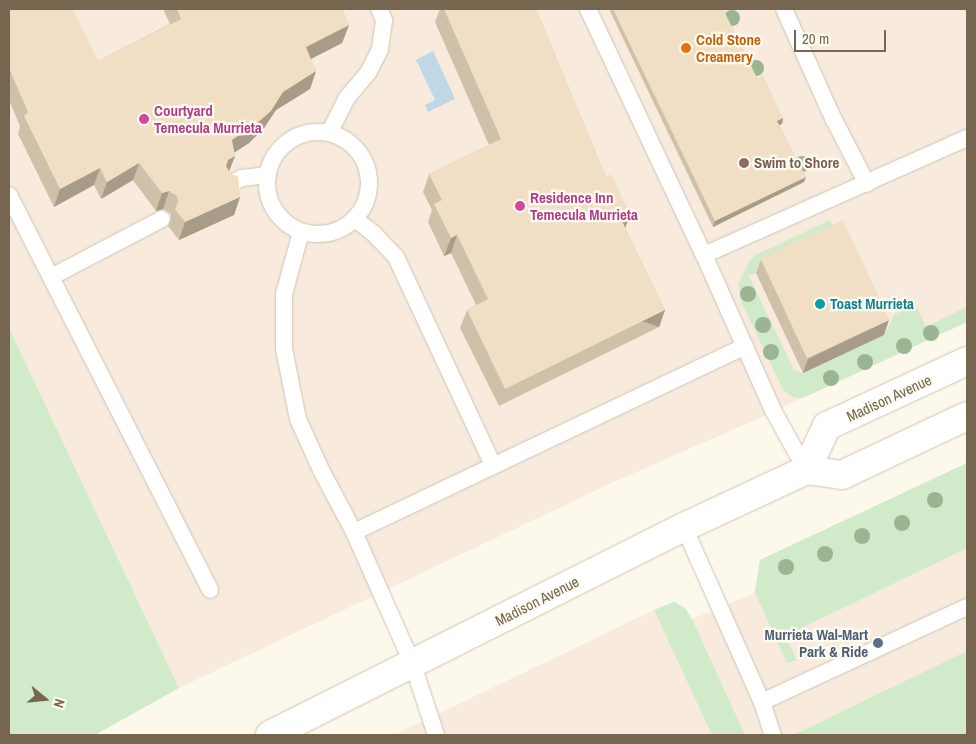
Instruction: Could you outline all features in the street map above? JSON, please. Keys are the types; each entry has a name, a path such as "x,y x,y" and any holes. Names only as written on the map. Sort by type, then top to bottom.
{"street":[{"name":"Madison Avenue","path":"270,735 684,527 806,470 827,426 967,361"},
{"path":"806,470 842,475 967,416"}],"lane":[{"path":"328,133 346,99 368,73 380,49 384,20 379,9"},
{"path":"588,9 704,255 774,412 806,470"},
{"path":"784,9 833,118 867,184"},
{"path":"306,133 328,133 349,142 364,160 368,171 368,194 364,205 355,219 340,230 328,234 314,235 302,232 280,218 272,207 268,194 268,175 274,156 288,142 306,133"},
{"path":"704,255 967,138"},
{"path":"230,184 242,178 268,175"},
{"path":"9,195 210,590"},
{"path":"51,277 162,219"},
{"path":"355,219 373,232 396,257 493,466"},
{"path":"302,232 284,294 284,349 298,419 321,470 354,532 413,664 436,735"},
{"path":"354,532 744,346"},
{"path":"684,527 762,702 773,735"},
{"path":"762,702 967,607"}],"shaded area":[{"path":"9,9 967,9 967,322 755,420 614,482 179,688 9,328"},
{"path":"967,463 967,735 394,735 674,602 685,608 692,619 754,593 760,560"}],"green space":[{"path":"830,220 838,235 749,276 794,370 802,373 884,335 895,314 916,305 926,327 967,306 967,322 803,398 795,398 783,390 740,299 739,283 749,261 756,255"},
{"path":"9,328 179,688 95,735 9,735"},
{"path":"967,463 967,548 785,636 797,660 787,663 755,593 760,560"},
{"path":"674,602 685,608 692,619 745,735 712,735 654,610"},
{"path":"967,651 967,735 791,735 800,732"}],"water":[{"path":"433,51 455,99 428,112 425,105 435,100 416,60"}],"building":[{"name":"Courtyard Temecula Murrieta","path":"9,9 73,9 98,61 181,19 177,9 342,9 349,25 306,47 316,71 283,92 271,111 255,125 232,140 235,156 228,160 226,166 231,174 238,176 240,197 185,222 175,209 178,202 177,196 169,191 162,193 139,163 107,182 100,168 60,189 24,116 28,112 9,68"},
{"name":"Residence Inn Temecula Murrieta","path":"444,9 536,9 606,177 611,174 630,214 621,219 665,310 505,389 467,310 488,299 457,235 451,238 434,204 442,200 429,174 501,139"},
{"path":"613,9 723,9 757,78 763,75 783,118 777,121 806,177 715,221"},
{"name":"Toast Murrieta","path":"843,220 889,320 807,358 761,258"}],"place":[{"name":"Cold Stone Creamery","path":"686,48"},
{"name":"Courtyard Temecula Murrieta","path":"144,119"},
{"name":"Swim to Shore","path":"744,163"},
{"name":"Residence Inn Temecula Murrieta","path":"520,206"},
{"name":"Toast Murrieta","path":"820,304"},
{"name":"Murrieta Wal-Mart Park & Ride","path":"878,643"}]}
